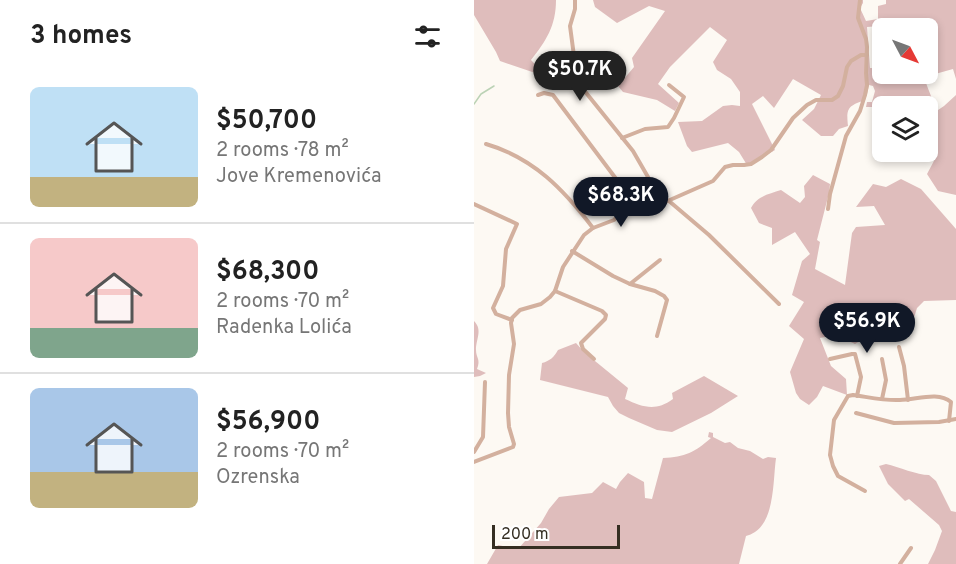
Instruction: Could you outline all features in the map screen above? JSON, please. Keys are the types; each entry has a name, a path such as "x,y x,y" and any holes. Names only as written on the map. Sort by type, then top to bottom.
{"street":[{"path":"575,0 570,26 578,78 583,89 644,168 662,202 665,203 713,181 725,167 751,164 762,157 771,150 793,118 807,105 816,100 835,99 840,93 847,67 851,61 861,55 867,55"},
{"path":"828,209 846,136 860,111 867,85 866,39 858,18 860,0"},
{"path":"622,138 645,129 666,128 670,125 684,97 669,85"},
{"path":"538,95 544,93 553,95 632,200"},
{"path":"486,144 505,150 531,165 563,192 593,228"},
{"path":"474,462 513,447 514,444 508,413 509,375 514,344 512,320 517,311 541,303 550,297 555,291 563,267 584,235 593,228 614,220 642,190 652,184"},
{"path":"669,201 709,235 780,304"},
{"path":"474,204 517,225 506,249 503,286 493,308 496,314 512,320"},
{"path":"572,251 613,276 630,284 655,291 667,299 657,336"},
{"path":"630,284 660,260"},
{"path":"555,291 602,311 606,315 605,319 581,343 583,349 594,359"},
{"path":"899,347 908,399"},
{"path":"830,359 855,354 861,377 857,396"},
{"path":"882,359 886,380 882,399"},
{"path":"474,452 483,437 485,382"},
{"path":"865,491 838,476 832,466 830,455 834,420 848,396 900,400 928,397 948,400 951,402 949,421"},
{"path":"856,413 894,423 939,422 956,419"},
{"path":"900,564 911,548"}],"shaded area":[{"path":"474,0 556,0 556,9 549,33 531,60 547,77 500,61 474,15"},
{"path":"593,0 863,0 860,8 866,21 872,20 872,27 867,27 872,84 927,84 931,96 874,96 873,86 869,85 865,100 849,109 848,126 839,129 833,136 821,136 802,120 814,109 821,95 793,79 774,108 763,96 752,104 775,150 747,165 739,152 728,143 692,152 687,146 678,122 702,121 723,106 740,106 740,92 731,79 717,70 713,62 727,40 710,27 670,67 658,84 679,103 675,111 657,100 623,92 618,86 634,67 632,58 665,11 649,6 617,23 595,7"},
{"path":"886,0 956,0 956,79 953,69 938,73 938,18 878,18 878,6 886,4"},
{"path":"956,95 956,195 938,191 927,174 933,162 938,162 938,110"},
{"path":"867,102 872,102 872,107 866,107"},
{"path":"813,175 830,184 817,240 820,242 815,269 845,285 852,233 856,227 885,225 874,206 856,207 873,184 886,187 901,179 921,189 956,229 956,300 924,301 917,308 912,324 900,334 869,335 855,344 836,335 820,338 831,366 846,379 847,395 823,386 809,405 796,393 790,372 804,339 789,326 804,302 792,295 802,261 810,254 795,232 772,245 772,228 759,223 751,208 760,198 781,190 800,203 805,197 804,186"},
{"path":"474,321 479,331 476,350 477,369 486,373 474,377"},
{"path":"576,343 628,388 625,399 638,404 649,407 660,406 673,399 672,393 704,376 738,396 711,413 672,432 657,430 619,413 608,397 540,380 542,363 552,358 558,350"},
{"path":"709,432 713,433 713,437 725,443 730,442 763,459 776,458 770,508 762,526 746,536 739,564 487,564 498,545 518,549 541,523 559,497 592,493 603,482 616,489 628,473 644,482 645,498 652,499 663,458 684,455 695,450 711,438 708,437"},
{"path":"886,464 929,475 936,481 951,511 956,512 956,564 928,564 942,531 939,525 909,499 905,501 888,484 879,466"}],"waterway":[{"path":"474,104 481,94 494,86"}]}
